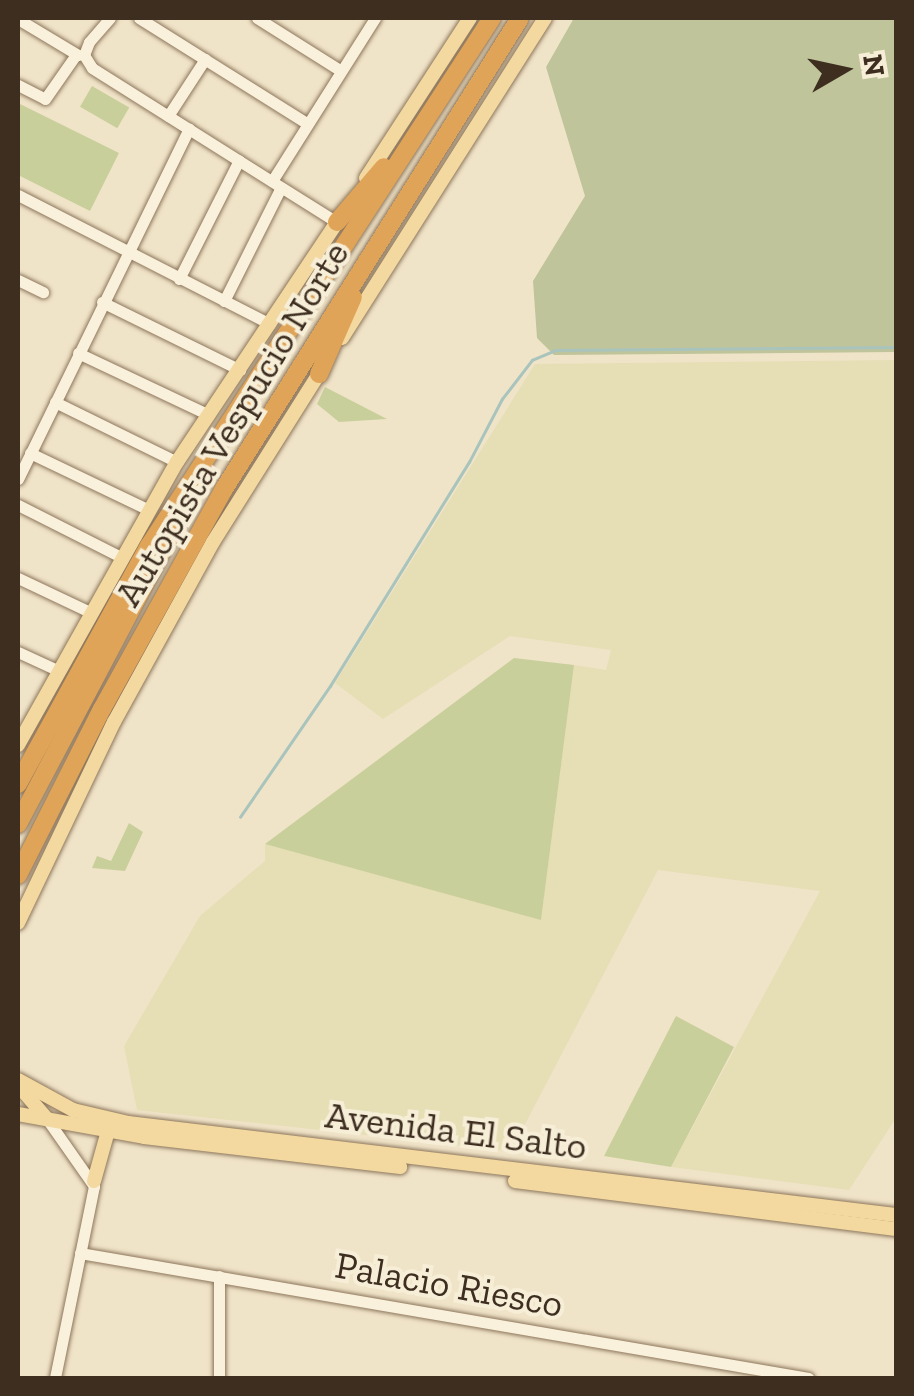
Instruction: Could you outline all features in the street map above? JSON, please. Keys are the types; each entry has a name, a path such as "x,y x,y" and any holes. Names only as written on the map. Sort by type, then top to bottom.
{"highway":[{"name":"Autopista Vespucio Norte","path":"18,784 110,613 231,418 492,18"},
{"name":"Autopista Vespucio Norte","path":"18,874 102,709 224,489 520,18"},
{"path":"337,222 428,118"},
{"path":"319,374 376,246"},
{"path":"18,824 231,418"}],"main road":[{"path":"18,922 114,722 213,542 545,18"},
{"path":"18,745 23,720 57,670 177,462 466,19"},
{"path":"18,1082 46,1119"},
{"name":"Avenida El Salto","path":"18,1082 73,1110 128,1124 896,1215"},
{"name":"Avenida El Salto","path":"18,1114 108,1131 896,1229"},
{"path":"94,1181 108,1131"}],"street":[{"path":"18,85 45,99 110,18"},
{"path":"139,18 308,124"},
{"path":"257,18 276,23 341,71"},
{"path":"224,301 276,184 308,124 375,18"},
{"path":"18,20 80,55 92,68 337,222"},
{"path":"168,116 205,59"},
{"path":"18,479 189,129"},
{"path":"180,278 238,160"},
{"path":"18,195 270,324"},
{"path":"18,280 43,292"},
{"path":"102,302 240,370"},
{"path":"78,353 210,416"},
{"path":"54,402 177,462"},
{"path":"30,453 148,510"},
{"path":"18,506 121,557"},
{"path":"18,578 90,612"},
{"path":"18,652 57,670"},
{"path":"46,1119 94,1181 55,1378"},
{"name":"Palacio Riesco","path":"80,1253 808,1378"},
{"path":"219,1276 219,1378"}],"shaded area":[{"path":"896,360 896,1118 849,1190 671,1167 820,891 658,870 511,1151 137,1110 124,1046 200,916 265,861 265,844 541,919 574,665 606,670 611,650 510,636 383,719 335,683 535,364"}],"green space":[{"path":"574,18 896,18 896,352 554,355 537,338 533,281 585,196 546,67"},
{"path":"92,86 129,108 117,128 80,107"},
{"path":"18,103 119,153 90,211 18,175"},
{"path":"325,387 387,419 339,422 317,404"},
{"path":"514,658 574,665 541,920 265,844"},
{"path":"129,823 143,832 125,871 92,868 97,856 111,861"},
{"path":"676,1016 734,1047 671,1167 604,1156"}],"waterway":[{"path":"240,817 330,686 469,462 502,399 532,360 555,350 896,347"}]}
